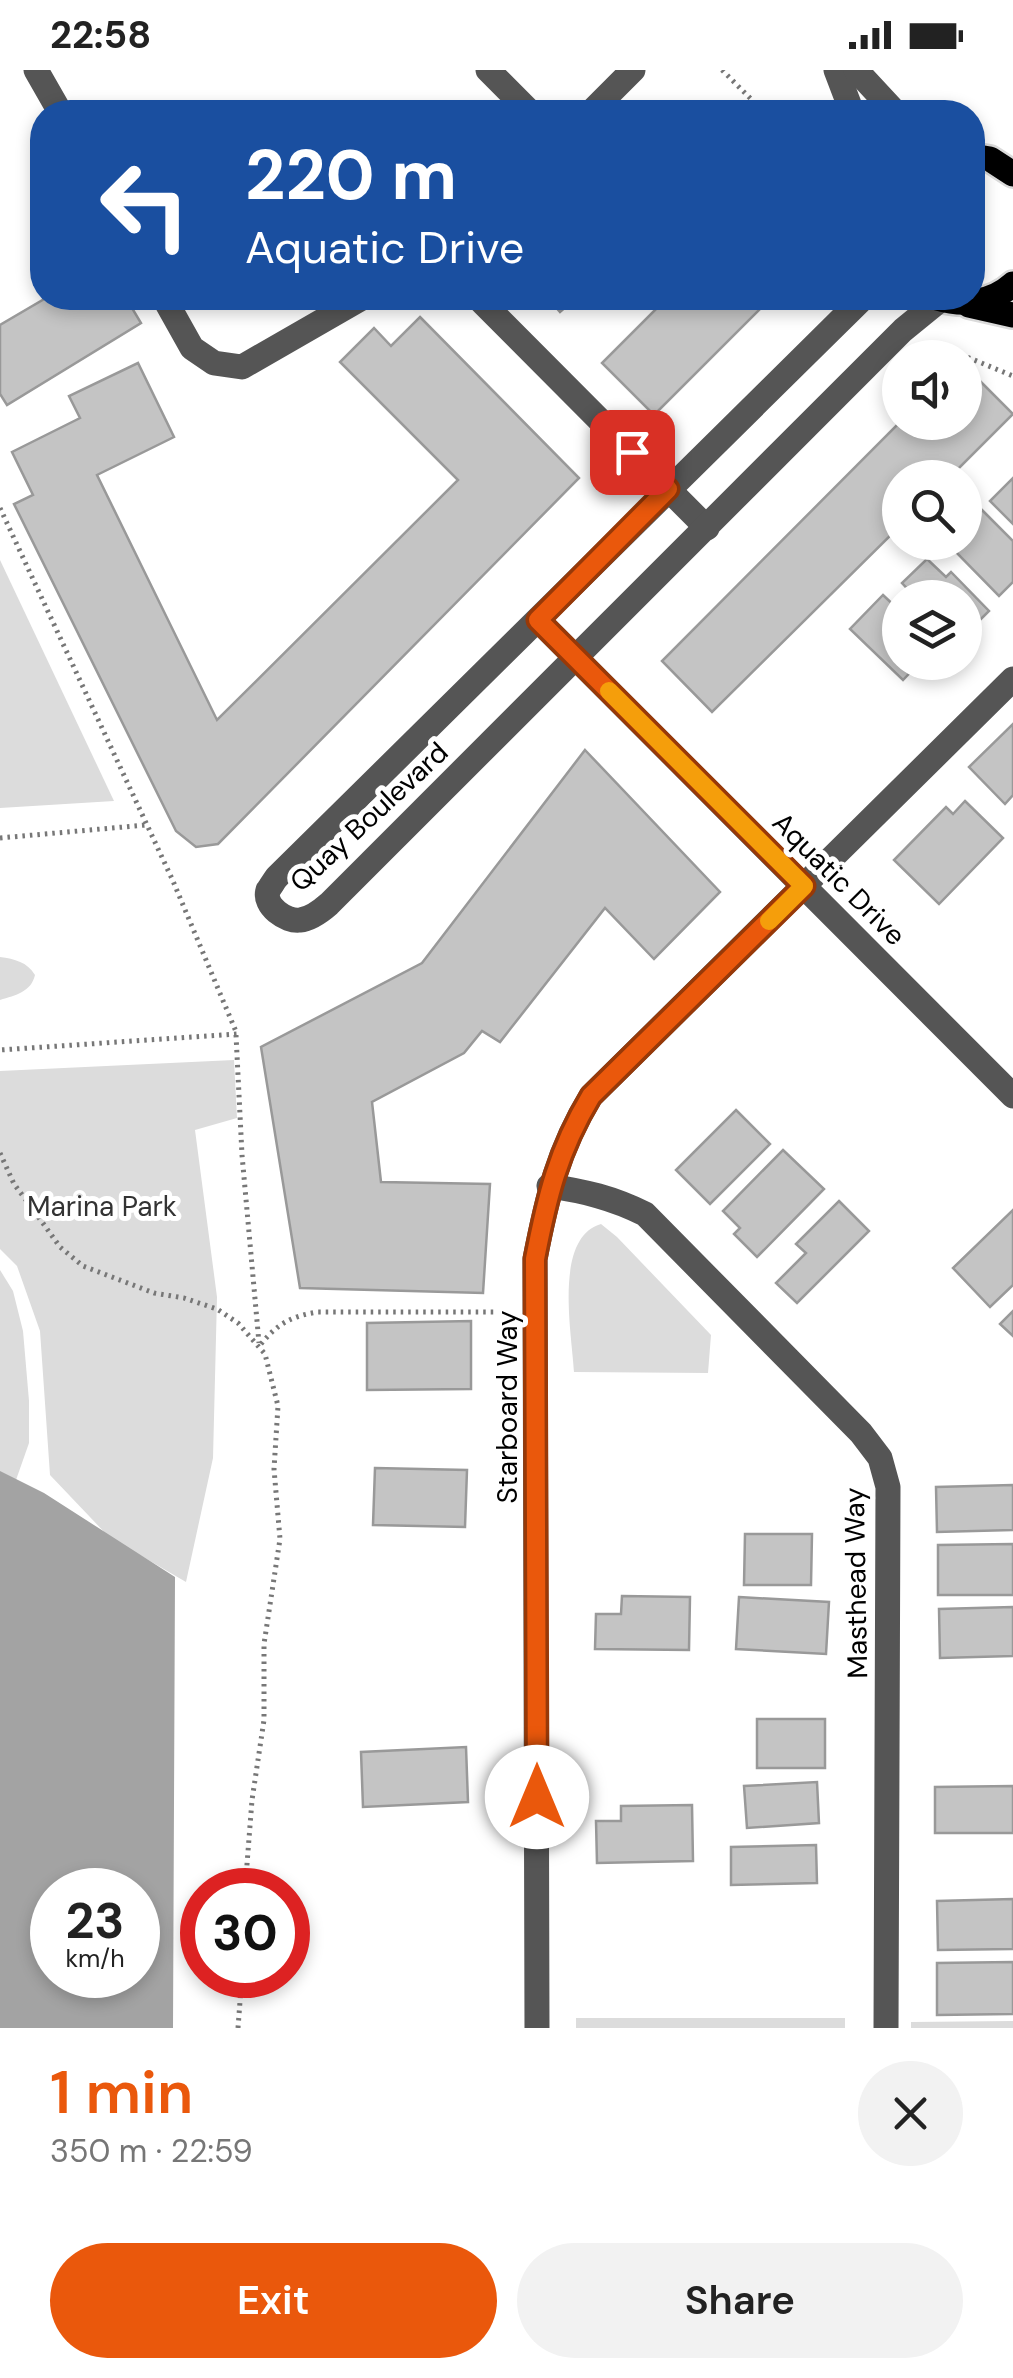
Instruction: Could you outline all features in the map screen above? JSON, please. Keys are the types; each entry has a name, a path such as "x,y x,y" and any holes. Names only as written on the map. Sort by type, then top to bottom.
{"main road":[{"path":"985,159 1013,174"},
{"path":"985,300 1013,284"},
{"path":"985,309 1013,315"}],"street":[{"path":"36,70 53,100"},
{"path":"488,70 518,100"},
{"path":"603,100 633,70"},
{"path":"836,70 847,100"},
{"path":"856,70 885,100"},
{"path":"171,310 192,348 214,363 242,366 341,310"},
{"path":"490,310 707,528"},
{"name":"Quay Boulevard","path":"851,310 278,876 268,890 267,899 272,907 291,919 301,920 319,912 910,324 932,310"},
{"name":"Aquatic Drive","path":"538,620 1013,1096"},
{"name":"Starboard Way","path":"537,2028 535,1259 549,1186 569,1132 591,1096 1013,679"},
{"name":"Masthead Way","path":"549,1186 617,1200 644,1214 861,1433 880,1458 888,1487 886,2028"}],"path":[{"path":"723,71 752,100"},
{"path":"910,324 928,342 1013,376"},
{"path":"0,508 146,825 236,1034 242,1155 260,1346"},
{"path":"0,838 146,825"},
{"path":"0,1050 236,1034"},
{"path":"0,1153 14,1184 48,1231 83,1266 154,1293 216,1309 238,1323 266,1354 278,1406 274,1470 280,1539 264,1644 264,1720 247,1868"},
{"path":"260,1346 276,1326 318,1312 537,1312"},
{"path":"238,2028 240,1998"},
{"path":"238,2020 250,2028"}],"green space":[{"path":"0,560 114,801 0,808"},
{"path":"0,957 20,962 35,975 26,989 0,1000"},
{"name":"Marina Park","path":"234,1060 237,1118 195,1130 217,1297 213,1458 186,1582 109,1537 50,1475 40,1331 17,1266 0,1249 0,1071"},
{"path":"601,1224 711,1335 708,1373 574,1372 569,1312 571,1267 576,1248 586,1233"},
{"path":"0,1270 13,1291 23,1331 29,1401 29,1443 16,1480 0,1472"},
{"path":"576,2018 845,2018 845,2028 576,2028"},
{"path":"1013,2021 1013,2028 911,2028 911,2022"}],"shaded area":[{"path":"0,1471 44,1493 175,1577 173,2028 0,2028"}],"building":[{"path":"30,307 133,310 141,323 7,405 0,394 0,325"},
{"path":"655,310 759,310 654,415 602,363"},
{"path":"420,317 579,478 218,844 196,847 176,831 14,504 33,495 12,452 80,418 69,396 138,363 174,437 97,475 217,720 458,480 340,362 374,328 391,346"},
{"path":"982,383 1013,414 967,460 882,460 882,544 712,712 662,661 882,440 982,440"},
{"path":"1013,478 1013,524 990,501"},
{"path":"982,510 1013,541 1013,582 999,596 964,560 982,560"},
{"path":"928,560 946,577 951,572 959,580 905,580"},
{"path":"882,596 882,660 850,629"},
{"path":"1013,724 1013,795 1005,804 969,767"},
{"path":"585,750 720,892 654,959 605,908 500,1042 482,1031 464,1053 372,1102 381,1182 490,1184 483,1293 300,1288 261,1047 422,963"},
{"path":"965,801 1003,838 939,904 894,860 946,807 953,814"},
{"path":"736,1110 770,1144 710,1204 676,1170"},
{"path":"783,1150 824,1189 757,1257 734,1234 740,1228 723,1211"},
{"path":"839,1201 869,1231 797,1303 776,1283 806,1253 796,1244"},
{"path":"1013,1210 1013,1285 990,1307 953,1268"},
{"path":"1013,1311 1013,1336 1000,1324"},
{"path":"471,1321 471,1389 367,1390 367,1323"},
{"path":"375,1468 467,1470 465,1527 373,1525"},
{"path":"1013,1485 1013,1530 937,1532 936,1487"},
{"path":"745,1534 812,1534 811,1585 744,1585"},
{"path":"1013,1544 1013,1595 938,1595 938,1545"},
{"path":"622,1596 690,1597 689,1650 595,1649 596,1614 621,1614"},
{"path":"739,1597 829,1602 826,1654 736,1649"},
{"path":"1013,1607 1013,1656 940,1658 939,1609"},
{"path":"757,1719 825,1719 825,1768 757,1768"},
{"path":"466,1747 468,1802 363,1807 361,1752"},
{"path":"817,1782 819,1823 747,1828 744,1786"},
{"path":"1013,1786 1013,1833 935,1833 935,1787"},
{"path":"692,1805 693,1861 597,1863 596,1821 621,1821 621,1806"},
{"path":"816,1845 817,1883 731,1885 731,1847"},
{"path":"1013,1899 1013,1949 938,1950 937,1901"},
{"path":"1013,1962 1013,2014 937,2015 937,1963"}],"slow traffic":[{"path":"609,691 804,886 769,921"}],"route":[{"path":"537,1797 535,1259 549,1186 569,1132 591,1096 804,886 538,620 668,489 632,452"}]}
